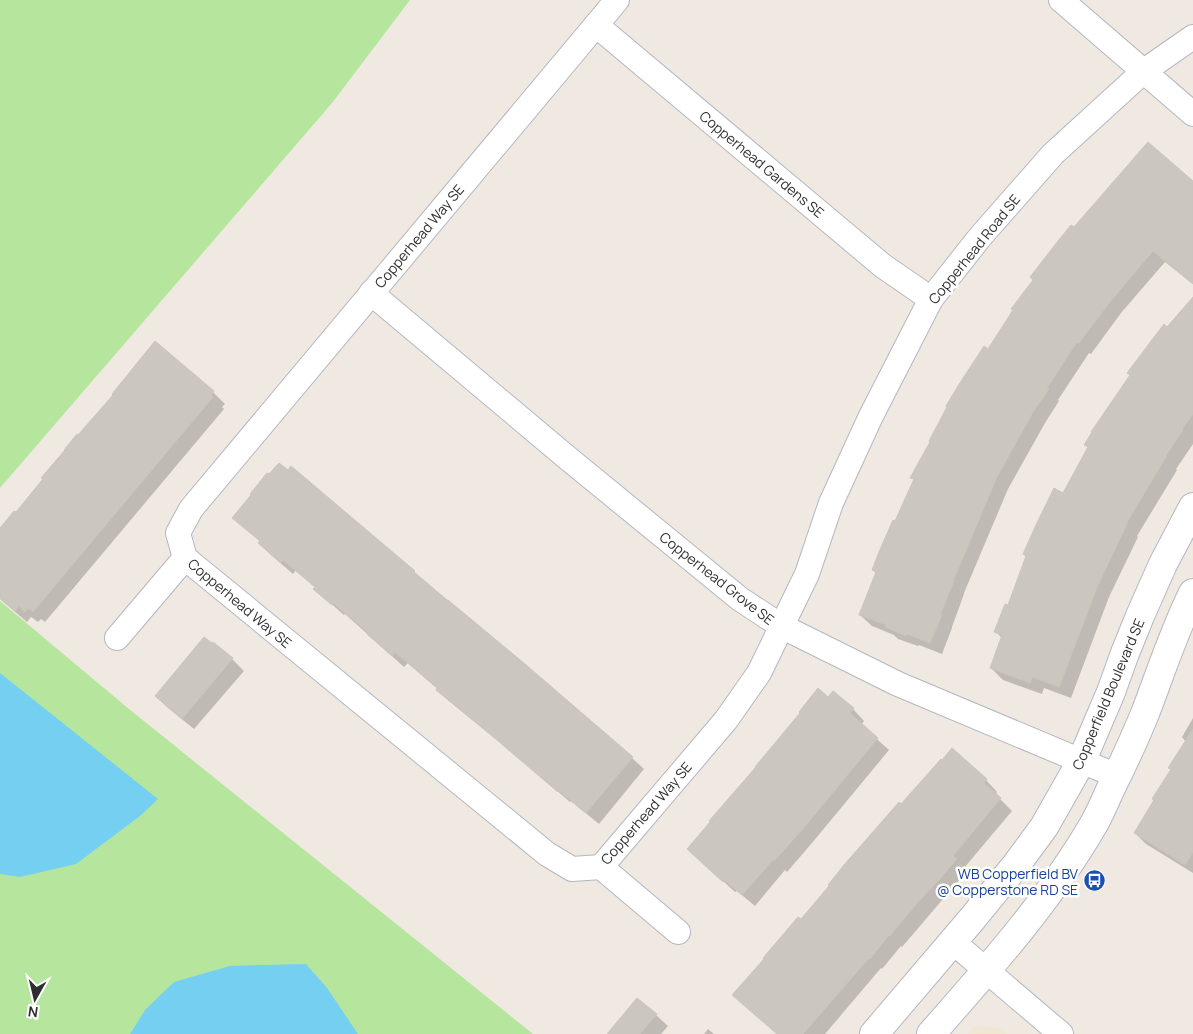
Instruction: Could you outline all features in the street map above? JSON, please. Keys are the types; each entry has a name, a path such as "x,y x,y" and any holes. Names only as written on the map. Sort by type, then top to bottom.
{"street":[{"name":"Copperhead Way SE","path":"616,0 190,509 178,533 185,558 547,854 572,869 601,867 726,720 759,673 781,626"},
{"path":"1061,0 1193,114"},
{"name":"Copperhead Gardens SE","path":"596,25 883,266 931,299"},
{"name":"Copperhead Road SE","path":"781,626 807,574 832,504 871,416 931,299 1052,154 1144,71 1193,36"},
{"name":"Copperhead Grove SE","path":"371,293 570,460 732,592 781,626 898,684 1117,776"},
{"name":"Copperfield Boulevard SE","path":"874,1034 953,942 1016,865 1044,827 1082,760 1148,598 1163,564 1193,507"},
{"path":"116,638 185,558"},
{"path":"931,1034 987,970 1029,917 1064,871 1095,821 1144,716 1167,652 1193,593"},
{"path":"601,867 678,932"},
{"path":"953,942 1062,1034"}],"shaded area":[{"path":"975,1026 999,1028 1006,1034 968,1034"}],"green space":[{"path":"0,0 410,0 332,103 0,488"},
{"path":"0,601 129,709 533,1034 0,1034"}],"water":[{"path":"0,673 158,799 140,816 76,864 20,877 0,874"},
{"path":"306,964 327,988 358,1034 130,1034 145,1010 174,982 230,966"}],"building":[{"path":"1148,142 1193,181 1193,284 1153,251 1110,302 1079,343 1077,342 1047,388 1049,389 1033,412 997,477 953,581 940,615 942,615 930,643 907,634 906,636 885,627 886,625 859,615 876,572 872,570 879,552 914,479 910,478 958,386 984,346 988,349 1013,310 1011,309 1033,280 1030,277 1058,241 1071,225 1074,227"},
{"path":"1193,297 1193,414 1182,429 1126,524 1098,585 1059,687 1032,677 1030,683 990,668 1002,635 994,632 1005,604 1008,605 1026,556 1023,554 1054,488 1063,493 1088,447 1084,445 1130,375 1127,373 1164,324 1167,327"},
{"path":"155,341 214,391 211,395 213,397 33,612 28,608 25,612 19,606 15,611 0,598 0,528 14,511 16,512 77,434 113,395"},
{"path":"279,463 288,470 291,466 633,757 586,813 558,792 436,690 437,688 395,652 392,656 333,603 332,605 313,589 315,587 283,560 281,563 258,543 260,541 232,518 267,473 269,474"},
{"path":"204,637 233,658 182,719 155,696"},
{"path":"818,688 828,697 833,691 854,708 850,713 878,738 801,831 742,895 724,880 723,882 687,849 800,713"},
{"path":"1193,729 1193,852 1185,865 1134,833 1171,769 1168,768"},
{"path":"952,748 987,779 984,783 1001,798 953,856 957,859 803,1034 777,1034 732,995 798,917 801,919 844,865 899,802 901,804"},
{"path":"637,998 657,1014 640,1034 607,1034"}],"place":[{"name":"WB Copperfield BV @ Copperstone RD SE","path":"1094,881"}]}
